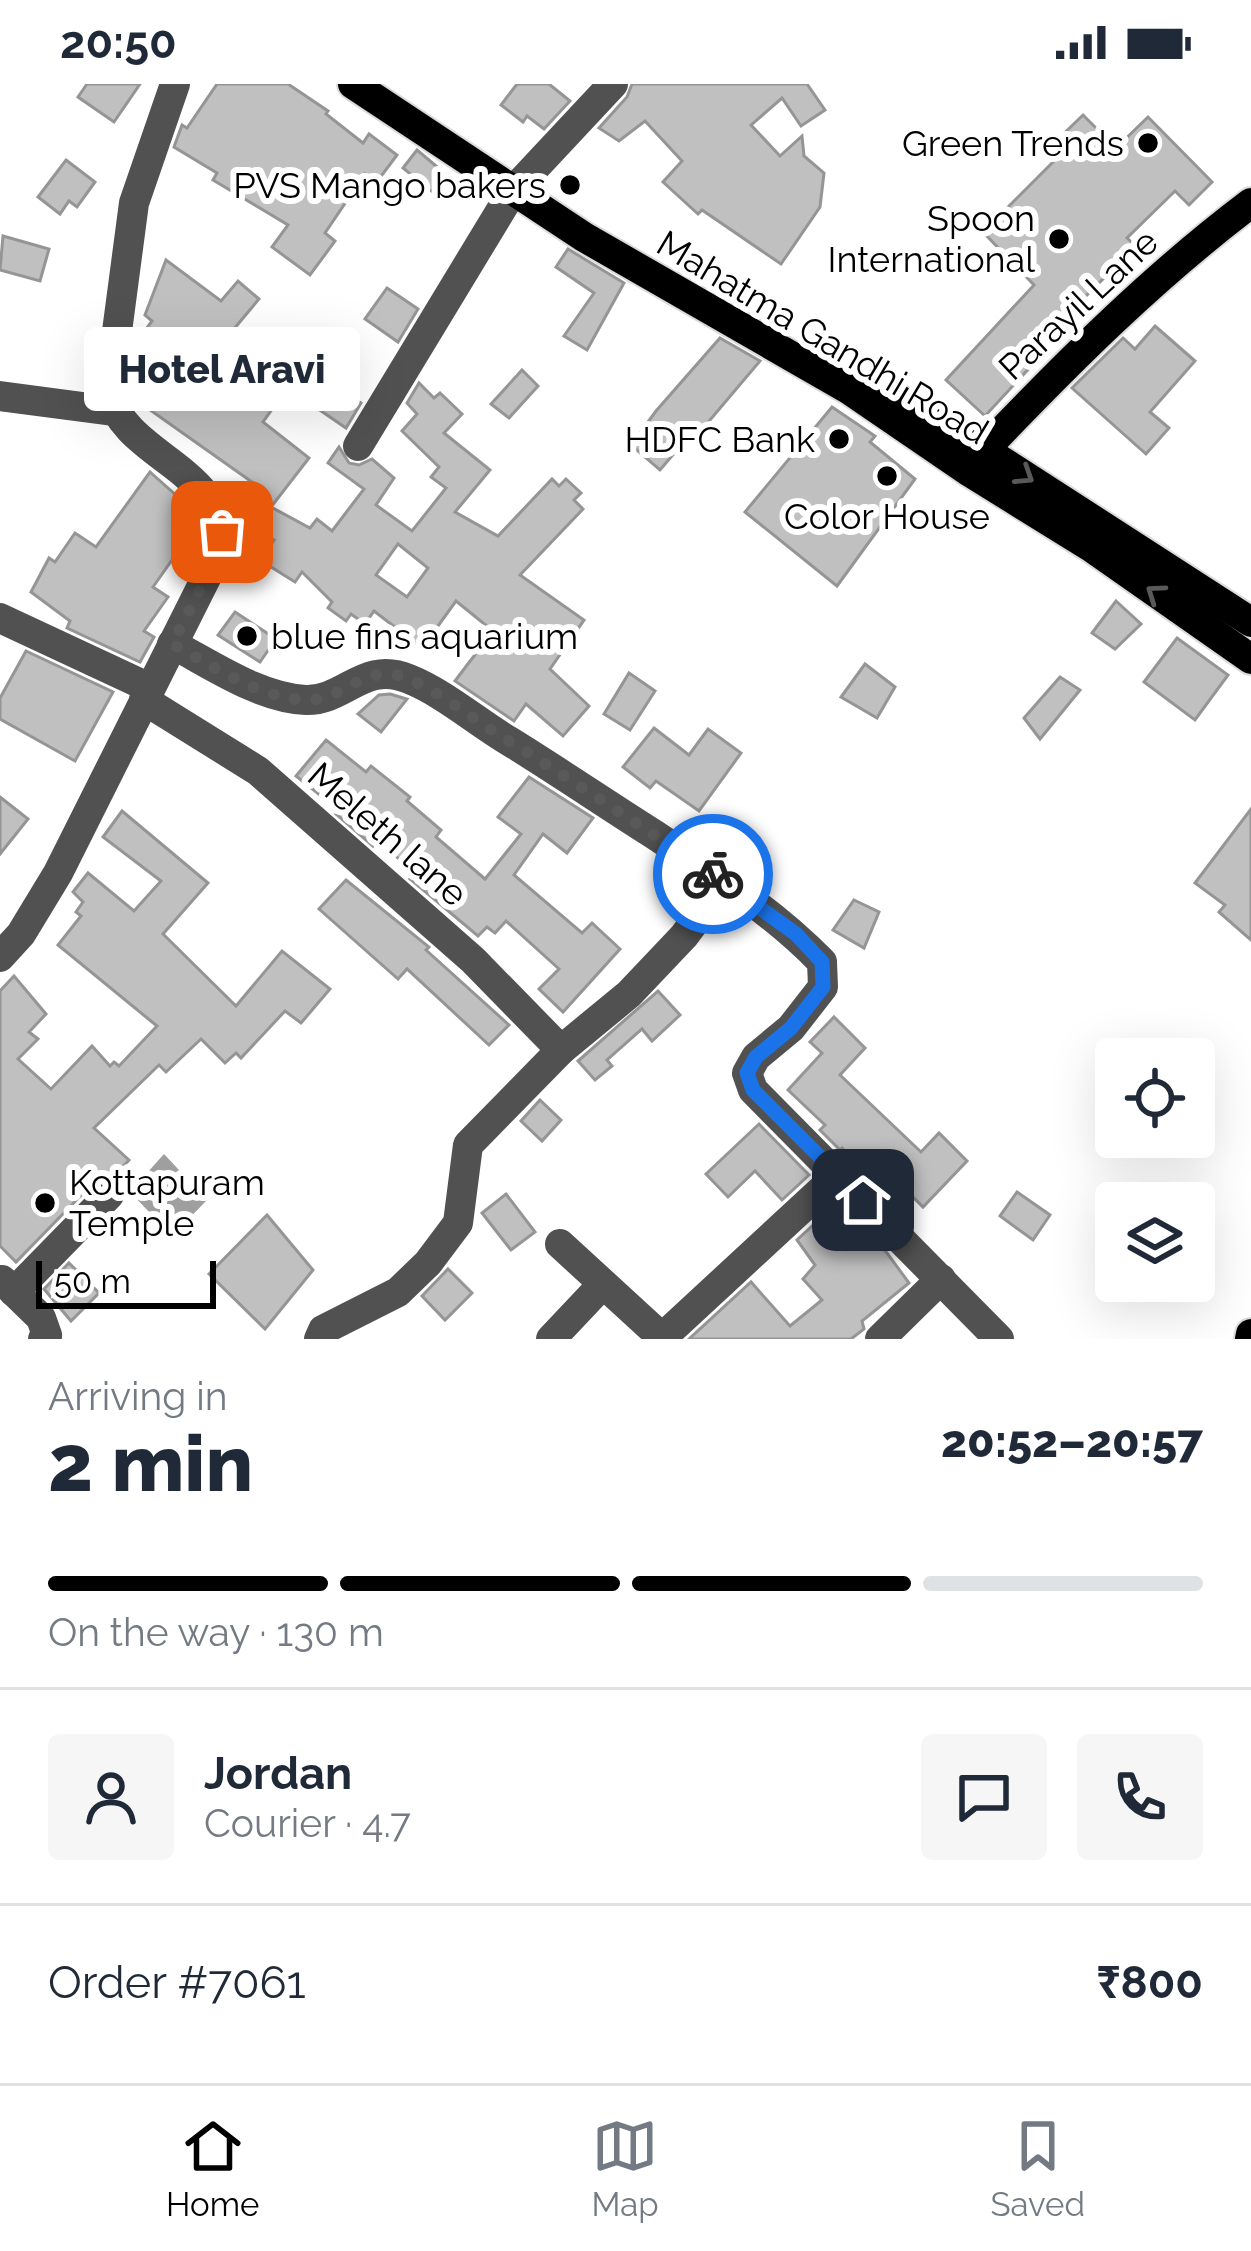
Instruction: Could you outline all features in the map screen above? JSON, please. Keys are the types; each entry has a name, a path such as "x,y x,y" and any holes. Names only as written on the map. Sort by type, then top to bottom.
{"main road":[{"name":"Mahatma Gandhi Road","path":"353,84 519,184"},
{"name":"Mahatma Gandhi Road","path":"390,84 584,237 1251,622"},
{"name":"Parayil Lane","path":"977,461 1152,284 1251,202"},
{"name":"Mahatma Gandhi Road","path":"977,461 1251,659"}],"street":[{"path":"0,957 21,934 58,873 221,548 215,509 194,479 122,424 113,411 109,373 134,203 175,84"},
{"path":"358,446 519,184 613,84"},
{"path":"0,397 113,411"},
{"name":"Meleth lane","path":"0,618 147,694 258,771 473,960 561,1050"},
{"path":"172,644 236,677 307,700 323,698 376,673 410,679 578,783 796,934 822,962 823,987 791,1028 756,1057 747,1073 753,1090 999,1339"},
{"path":"319,1339 323,1330 398,1292 428,1264 458,1223 468,1145 561,1050 629,994 684,937 725,881"},
{"path":"560,1244 657,1333 665,1335 838,1174"},
{"path":"43,1339 46,1327 7,1285 109,1195"},
{"path":"880,1339 940,1279"},
{"path":"551,1339 602,1285"}],"shaded area":[{"path":"164,1154 207,1200 172,1236 130,1192"}],"building":[{"path":"87,84 140,84 114,122 78,97"},
{"path":"217,84 288,84 363,143 369,134 397,155 376,183 365,174 325,233 335,241 310,275 272,247 288,225 213,180 217,173 174,147 182,125 187,128"},
{"path":"517,84 549,84 570,101 544,129 527,116 523,122 501,105"},
{"path":"632,84 807,84 825,110 801,126 782,98 751,125 780,156 802,136 804,156 824,173 820,207 781,264 702,210 698,214 663,182 682,161 645,121 619,141 599,128 627,97"},
{"path":"1083,115 1116,148 1148,117 1212,182 1189,205 1175,191 1127,238 1136,246 1057,325 1060,335 985,416 946,380 1034,285 983,232 1058,157 1049,148"},
{"path":"417,150 448,176 434,193 403,168"},
{"path":"66,160 95,182 77,207 69,201 60,214 38,197"},
{"path":"3,236 49,249 40,281 0,270"},
{"path":"568,249 624,283 587,350 564,336 594,293 556,267"},
{"path":"166,260 221,301 238,281 259,299 223,342 288,387 263,422 309,458 271,507 310,528 317,519 332,531 364,489 328,463 339,447 349,463 359,465 372,459 394,478 376,505 412,531 446,488 431,477 439,467 402,431 417,414 407,403 419,383 434,398 440,393 462,414 444,433 490,470 455,512 498,536 552,479 559,486 566,479 581,493 574,500 583,509 520,575 584,620 550,669 589,706 563,736 526,704 514,721 455,681 493,631 456,601 422,648 374,611 365,624 351,614 346,621 328,608 332,602 302,572 295,582 260,560 274,540 239,522 259,487 136,400 134,362 151,337 144,332 152,321 145,315","holes":["398,544 428,568 407,597 376,575"]},
{"path":"387,288 418,309 398,342 365,319"},
{"path":"1155,326 1195,361 1150,412 1169,428 1146,454 1072,388 1123,338 1135,349"},
{"path":"720,338 760,361 699,433 695,429 660,470 631,445"},
{"path":"522,370 538,386 509,418 491,404"},
{"path":"331,383 361,403 346,428 311,404"},
{"path":"832,407 875,436 870,442 915,479 837,586 745,512"},
{"path":"150,472 187,505 181,513 188,518 177,533 186,540 153,587 168,597 144,631 154,637 140,662 67,628 70,621 31,592 49,558 55,562 75,533 96,547"},
{"path":"1116,601 1141,624 1115,649 1092,633"},
{"path":"235,612 276,639 260,662 218,635"},
{"path":"1177,638 1228,675 1195,720 1144,682"},
{"path":"26,651 113,692 75,761 0,719 0,698"},
{"path":"865,664 895,687 877,718 841,697"},
{"path":"629,673 655,691 630,730 604,714"},
{"path":"1060,677 1080,690 1040,739 1024,718"},
{"path":"379,695 407,699 381,732 358,714"},
{"path":"654,728 689,755 708,729 741,753 699,811 656,781 650,788 623,767"},
{"path":"326,740 366,772 371,766 410,797 407,801 441,830 436,837 485,879 521,834 498,817 529,777 593,818 567,853 543,834 514,875 582,933 592,923 620,949 563,1012 539,989 559,969 506,921 495,933 487,927 478,936 410,879 416,873 413,870 377,841 373,846 336,814 339,810 296,776"},
{"path":"0,797 28,819 0,854"},
{"path":"1251,809 1251,940 1219,912 1225,905 1195,883"},
{"path":"122,811 208,883 163,934 236,1006 282,951 330,989 301,1023 285,1011 241,1058 236,1053 225,1063 201,1039 166,1072 159,1065 94,1128 129,1160 114,1176 95,1181 16,1262 0,1246 0,991 14,976 46,1014 29,1032 38,1039 18,1059 51,1089 92,1046 110,1066 114,1062 119,1066 157,1026 58,945 81,916 76,912 83,902 73,892 88,873 134,911 161,881 103,837"},
{"path":"346,880 429,947 426,950 509,1025 489,1045 407,969 398,979 319,909"},
{"path":"854,900 879,912 864,948 833,930"},
{"path":"658,991 680,1015 652,1041 642,1029 607,1060 612,1066 595,1080 578,1061"},
{"path":"834,1017 865,1048 840,1075 921,1152 939,1133 967,1161 923,1207 872,1156 862,1167 840,1150 820,1130 825,1125 788,1090 822,1053 810,1042"},
{"path":"540,1100 561,1120 542,1141 521,1121"},
{"path":"759,1124 809,1175 782,1200 755,1171 728,1197 706,1174"},
{"path":"1017,1192 1050,1215 1033,1240 1000,1216"},
{"path":"506,1194 535,1232 511,1250 482,1213"},
{"path":"837,1203 887,1253 909,1283 862,1321 864,1329 851,1339 689,1339 751,1282 790,1326 822,1300 803,1279 815,1265 797,1240"},
{"path":"267,1215 313,1270 265,1329 209,1274"},
{"path":"69,1263 99,1293 71,1321 44,1289"},
{"path":"448,1269 472,1293 445,1320 422,1296"}],"way so far":[{"path":"222,532 221,548 172,644 236,677 307,700 323,698 376,673 410,679 713,874"}],"place":[{"name":"Green Trends","path":"1148,143"},
{"name":"PVS Mango bakers","path":"570,185"},
{"name":"Spoon International","path":"1059,239"},
{"name":"HDFC Bank","path":"839,439"},
{"name":"Color House","path":"887,476"},
{"name":"Hotel Aravi","path":"222,532"},
{"name":"blue fins aquarium","path":"247,636"},
{"name":"Kottapuram Temple","path":"45,1203"}],"route":[{"path":"713,874 796,934 822,962 823,987 791,1028 756,1057 747,1073 753,1090 863,1200"}]}
